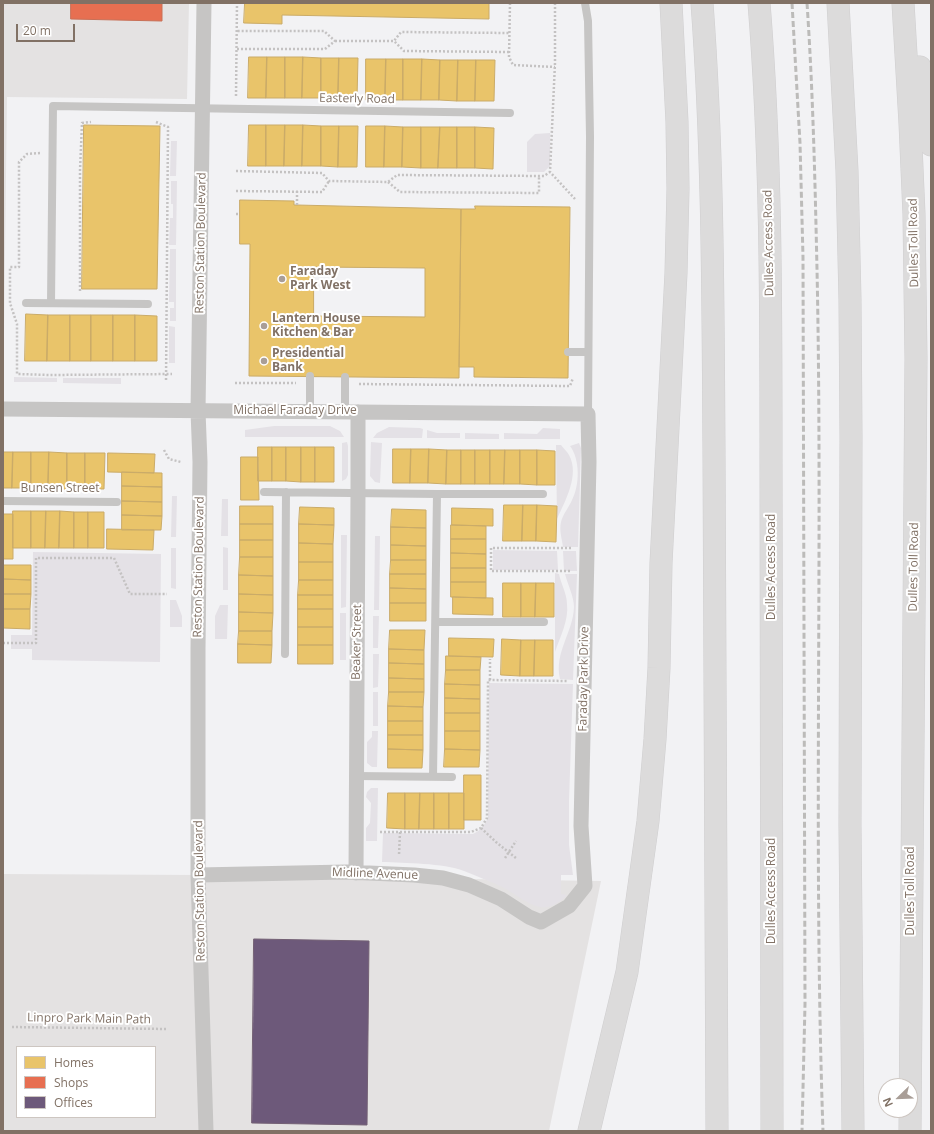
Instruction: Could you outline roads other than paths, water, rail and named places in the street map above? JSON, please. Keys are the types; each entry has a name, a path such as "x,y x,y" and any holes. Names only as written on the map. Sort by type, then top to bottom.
{"highway":[{"path":"589,1131 627,972 648,821 655,739 659,668 661,563 673,353 678,189 677,122 671,3"},
{"path":"702,3 706,56 712,204 717,1131"},
{"name":"Dulles Access Road","path":"759,3 767,143 770,263 772,1131"},
{"path":"838,3 847,171 850,292 850,833 853,1131"},
{"name":"Dulles Toll Road","path":"903,3 914,214 916,358 910,1131"},
{"path":"911,3 931,145"}],"street":[{"name":"Reston Station Boulevard","path":"204,3 198,411 200,462 198,875 206,1131"},
{"name":"Michael Faraday Drive","path":"3,409 588,414"},
{"name":"Beaker Street","path":"351,412 358,494 356,873"},
{"name":"Faraday Park Drive","path":"541,922 569,906 585,886 581,826 589,456 588,414"},
{"name":"Midline Avenue","path":"198,875 356,873 414,875 443,878 469,885 501,899 529,917 541,922"}],"lane":[{"path":"585,3 588,21 590,137 588,414"},
{"name":"Easterly Road","path":"51,303 53,106 510,114"},
{"path":"26,303 148,304"},
{"path":"571,352 588,352"},
{"path":"310,380 310,412"},
{"path":"345,380 351,412"},
{"path":"264,492 358,494 543,494"},
{"path":"285,654 286,492"},
{"path":"433,777 437,494"},
{"name":"Bunsen Street","path":"3,501 117,502"},
{"path":"436,622 544,622"},
{"path":"356,776 452,777"}],"railway":[{"path":"792,3 800,143 803,257 805,1004 802,1131"},
{"path":"807,3 815,169 819,377 818,808 820,1023 823,1131"}],"place":[{"name":"Faraday Park West","path":"282,279"},
{"name":"Lantern House Kitchen & Bar","path":"264,326"},
{"name":"Presidential Bank","path":"264,361"}]}
